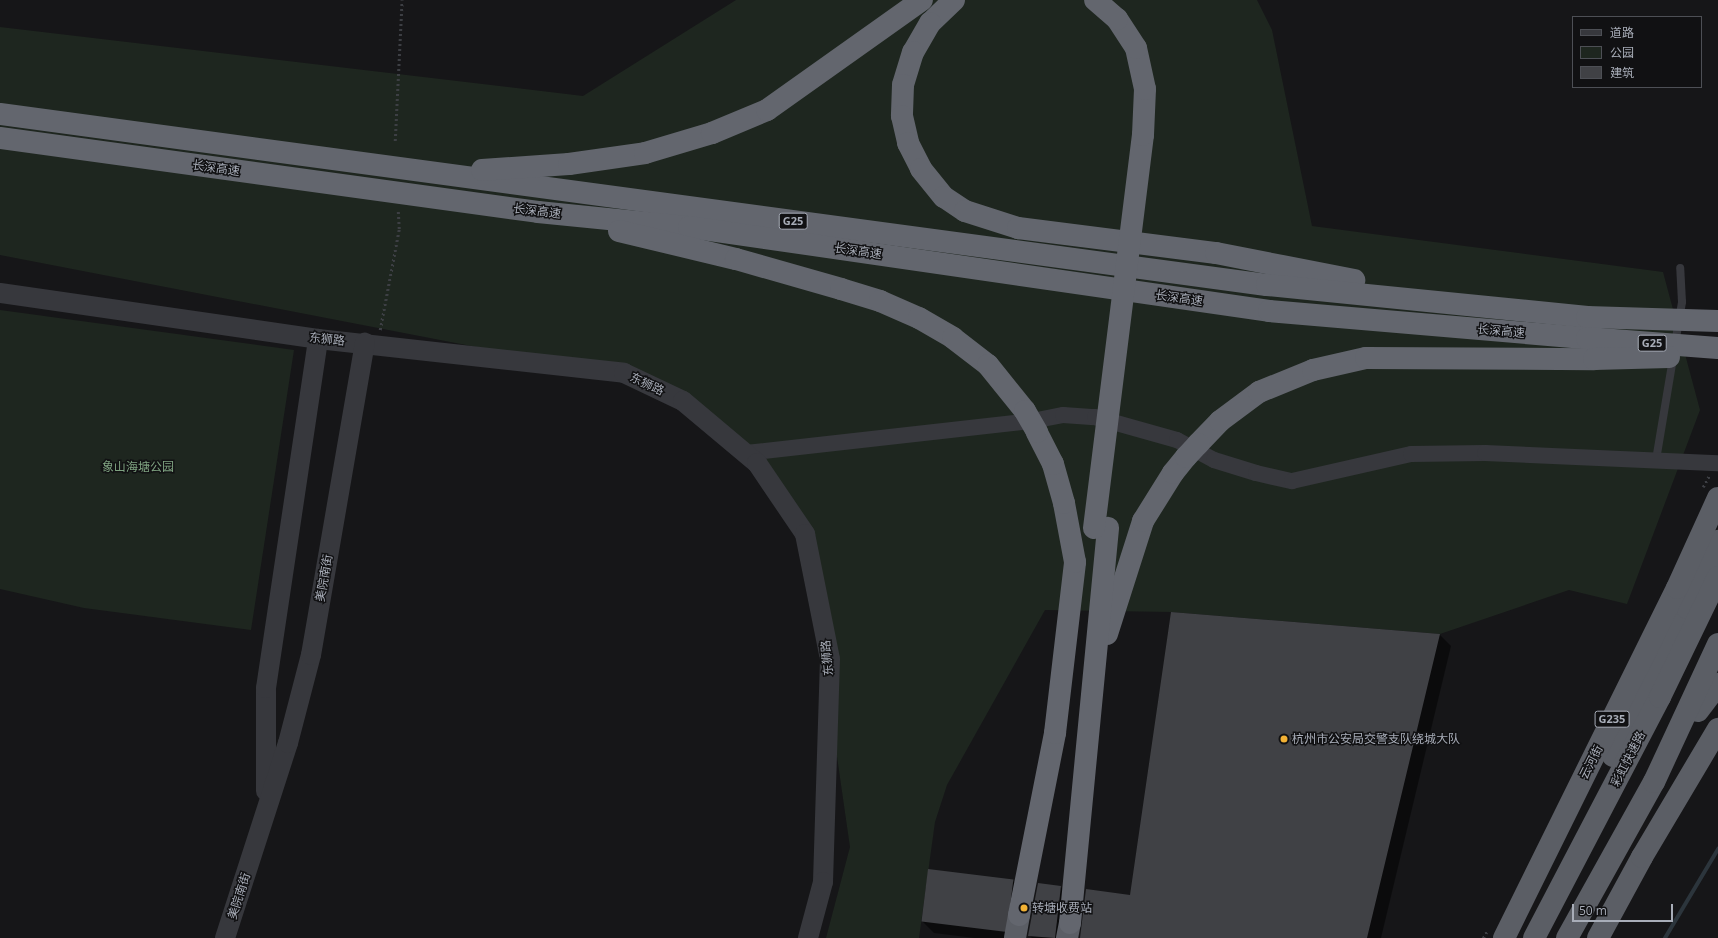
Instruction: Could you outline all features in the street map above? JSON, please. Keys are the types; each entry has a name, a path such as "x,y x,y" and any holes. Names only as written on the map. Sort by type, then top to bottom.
{"highway":[{"path":"437,174 569,164 645,153 712,133 767,110 922,0"},
{"path":"954,0 930,23 912,52 903,85 902,116 908,143 921,169 944,197 965,211 1018,228 1216,253 1469,303"},
{"path":"1069,930 1091,687 1101,528 1143,135 1145,89 1136,48 1117,19 1095,0"},
{"path":"1015,938 1055,733 1086,621 1101,528 1155,153 1158,102 1150,58 1138,31 1124,11 1112,0"},
{"name":"长深高速","path":"0,114 1267,285 1469,303 1587,328 1718,348"},
{"name":"长深高速","path":"0,138 538,212 689,227 1269,311 1587,328 1718,321"},
{"path":"538,212 736,259 880,301 919,318 953,338 988,365 1026,411 1054,470 1075,562 1055,733"},
{"path":"1091,687 1143,521 1173,473 1192,451 1220,421 1259,392 1313,370 1366,358 1594,359 1718,356"},
{"name":"云河街","path":"1504,938 1677,588 1718,498"},
{"path":"1585,843 1607,767 1687,608 1718,541"},
{"name":"彩虹快速路","path":"1534,938 1585,843 1718,578"},
{"path":"1567,938 1673,744 1718,644"},
{"path":"1673,744 1718,684"},
{"path":"1598,938 1642,857 1718,729"}],"street":[{"name":"东狮路","path":"0,293 318,339 624,373 683,401 757,463 805,534 830,659 823,882 808,938"},
{"name":"美院南街","path":"266,808 266,688 318,339"},
{"name":"美院南街","path":"225,938 288,743 311,655 371,344"},
{"path":"746,454 1032,421 1063,415 1095,417 1177,440 1214,460 1256,473 1292,481 1411,454 1485,453 1718,463"}],"lane":[{"path":"1656,460 1682,302 1680,268"}],"path":[{"path":"395,141 402,0"},
{"path":"371,344 399,229 398,210"}],"green space":[{"path":"736,0 1257,0 1272,30 1312,226 1663,272 1700,410 1627,604 1569,590 1440,634 1171,612 1045,610 947,785 935,822 919,938 826,938 850,847 805,534 746,453 683,401 595,370 0,255 0,27 583,96"},
{"name":"象山海塘公园","path":"0,310 294,350 251,630 84,608 0,589"}],"building":[{"name":"杭州市公安局交警支队绕城大队","path":"1171,612 1440,634 1367,938 1080,938 1086,889 1130,895"},
{"path":"928,869 1013,879 1007,932 922,922"},
{"path":"1038,883 1061,886 1055,938 1028,936"}],"waterway":[{"path":"1665,938 1718,849"}],"place":[{"name":"杭州市公安局交警支队绕城大队","path":"1284,739"},
{"name":"转塘收费站","path":"1024,908"}]}
